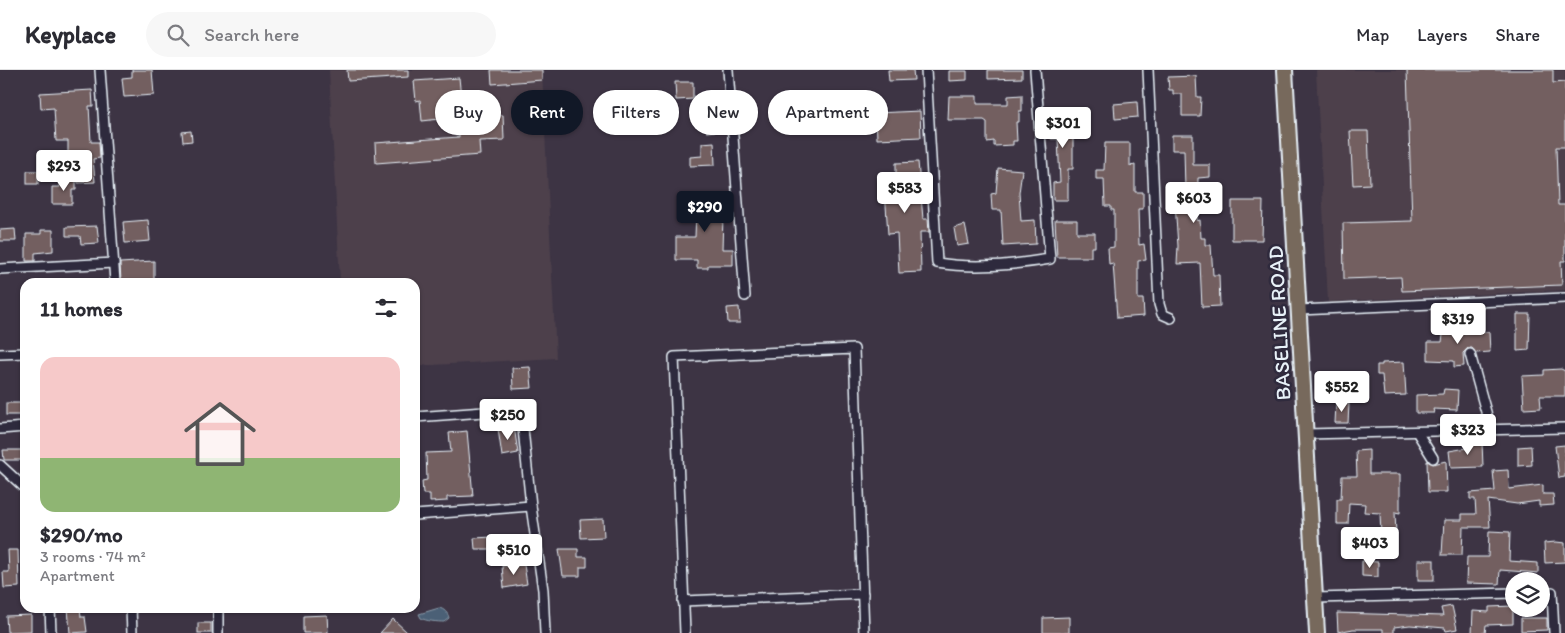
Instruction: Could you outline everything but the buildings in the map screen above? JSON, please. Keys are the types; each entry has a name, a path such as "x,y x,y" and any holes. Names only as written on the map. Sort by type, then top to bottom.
{"main road":[{"name":"BASELINE ROAD","path":"1285,70 1317,633"}],"street":[{"path":"100,70 115,278"},
{"path":"728,70 745,296"},
{"path":"926,70 937,262 965,267 1020,264 1050,259 1035,70"},
{"path":"1148,70 1159,304 1162,314 1171,318"},
{"path":"0,269 114,263"},
{"path":"1299,310 1565,298"},
{"path":"684,633 674,356 854,349 864,633"},
{"path":"0,354 20,353"},
{"path":"1470,354 1491,430"},
{"path":"420,417 512,410 522,419 531,506 543,590 545,633"},
{"path":"0,428 20,427"},
{"path":"1306,434 1565,428"},
{"path":"1417,432 1433,458"},
{"path":"0,465 20,483"},
{"path":"420,515 531,506"},
{"path":"1550,592 1552,592 1554,633"},
{"path":"1315,598 1505,593"},
{"path":"683,601 863,594"},
{"path":"50,613 51,633"},
{"path":"131,613 132,633"},
{"path":"218,613 218,633"}],"shaded area":[{"path":"329,70 542,70 543,90 511,90 511,135 545,135 556,358 420,366 420,278 340,278"},
{"path":"1316,70 1565,70 1565,290 1328,302"}],"water":[{"path":"439,608 447,613 449,618 444,622 425,620 419,614"}]}
